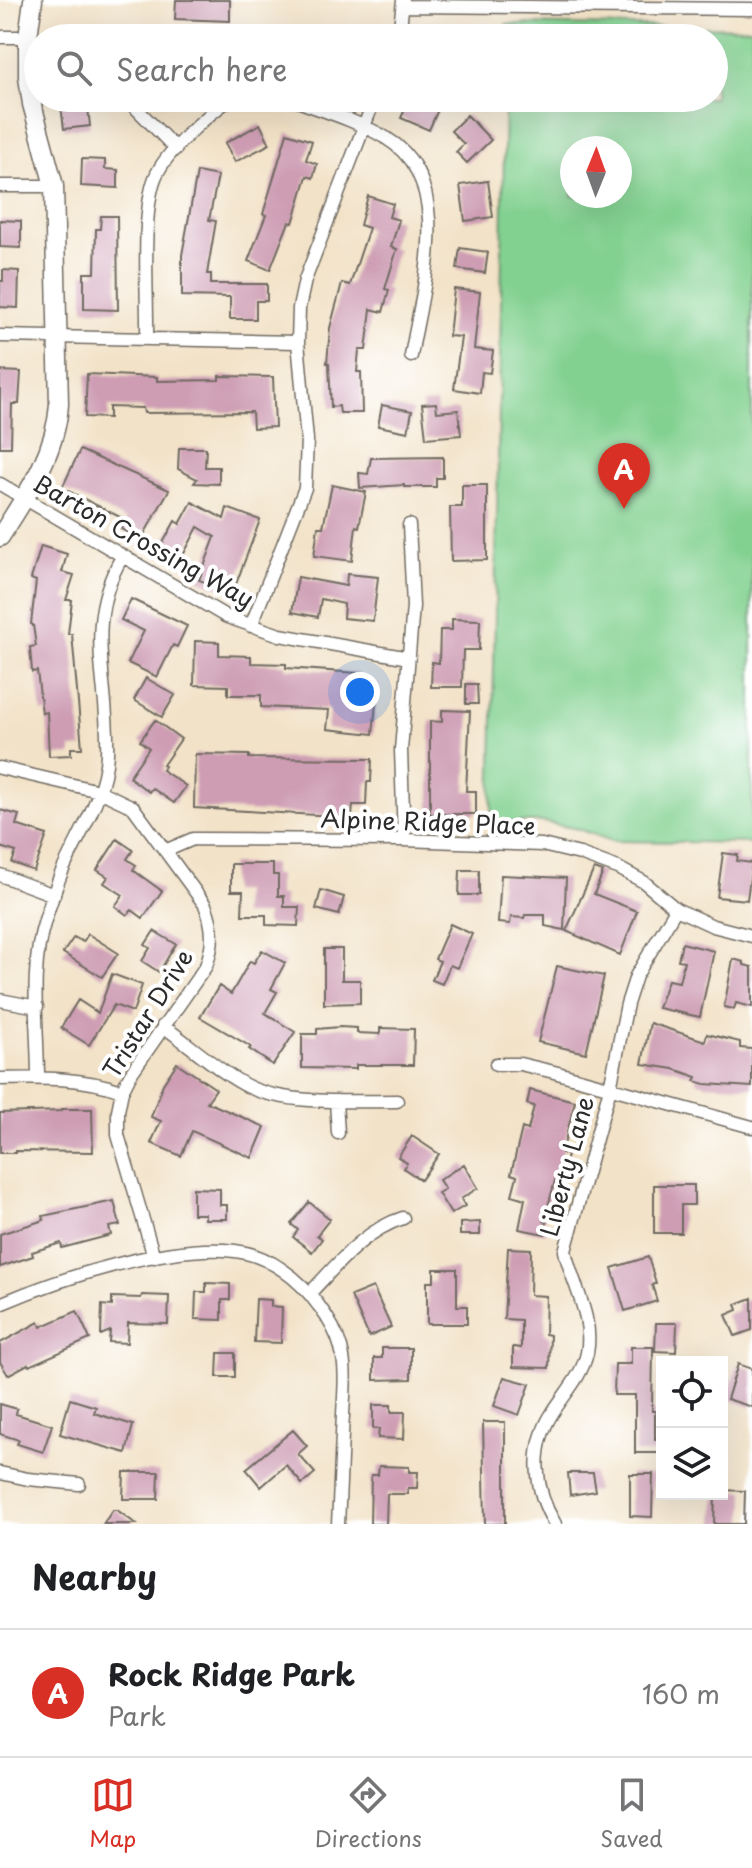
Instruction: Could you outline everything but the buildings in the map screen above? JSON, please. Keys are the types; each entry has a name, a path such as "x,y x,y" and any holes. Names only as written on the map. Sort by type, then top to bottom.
{"street":[{"path":"30,24 33,0"},
{"path":"399,24 403,3 752,9"},
{"path":"0,37 24,37"},
{"path":"0,537 44,462 58,421 54,186 34,112"},
{"path":"140,112 176,149"},
{"path":"147,339 151,194 156,176 176,149 217,112"},
{"path":"325,112 364,127 404,151 416,167 426,190 431,212 430,238 411,356"},
{"path":"251,626 305,488 307,440 298,342 299,308 305,280 370,112"},
{"path":"0,186 54,186"},
{"path":"0,336 298,342"},
{"name":"Barton Crossing Way","path":"0,484 203,605 251,626 280,635 409,658"},
{"path":"404,840 401,750 413,606 409,525"},
{"path":"38,1078 39,949 54,895 105,773 107,740 99,626 106,590 122,557"},
{"name":"Tristar Drive","path":"0,768 99,791 133,807 205,905 211,920 212,950 206,966 122,1091 118,1111 118,1135 154,1257"},
{"name":"Alpine Ridge Place","path":"165,851 193,839 404,840 542,845 618,868 644,882 676,909 713,926 752,936"},
{"path":"0,875 54,895"},
{"name":"Liberty Lane","path":"555,1524 544,1506 538,1484 541,1436 551,1414 579,1374 587,1353 588,1335 586,1314 570,1275 565,1251 610,1088 627,1004 636,976 676,909"},
{"path":"0,1000 37,1007"},
{"path":"163,1026 250,1088 288,1097 397,1101"},
{"path":"496,1064 520,1064 752,1127"},
{"path":"0,1079 97,1082 122,1091"},
{"path":"336,1101 338,1133"},
{"path":"310,1293 366,1236 384,1224 403,1218"},
{"path":"0,1304 87,1273 154,1257 206,1251 237,1251 291,1275 310,1293 328,1318 341,1348 344,1378 338,1524"},
{"path":"0,1473 79,1484"}],"green space":[{"path":"728,28 752,28 752,843 612,841 578,829 543,822 491,822 505,112 728,112"}],"place":[{"name":"Rock Ridge Park","path":"624,509"}]}
